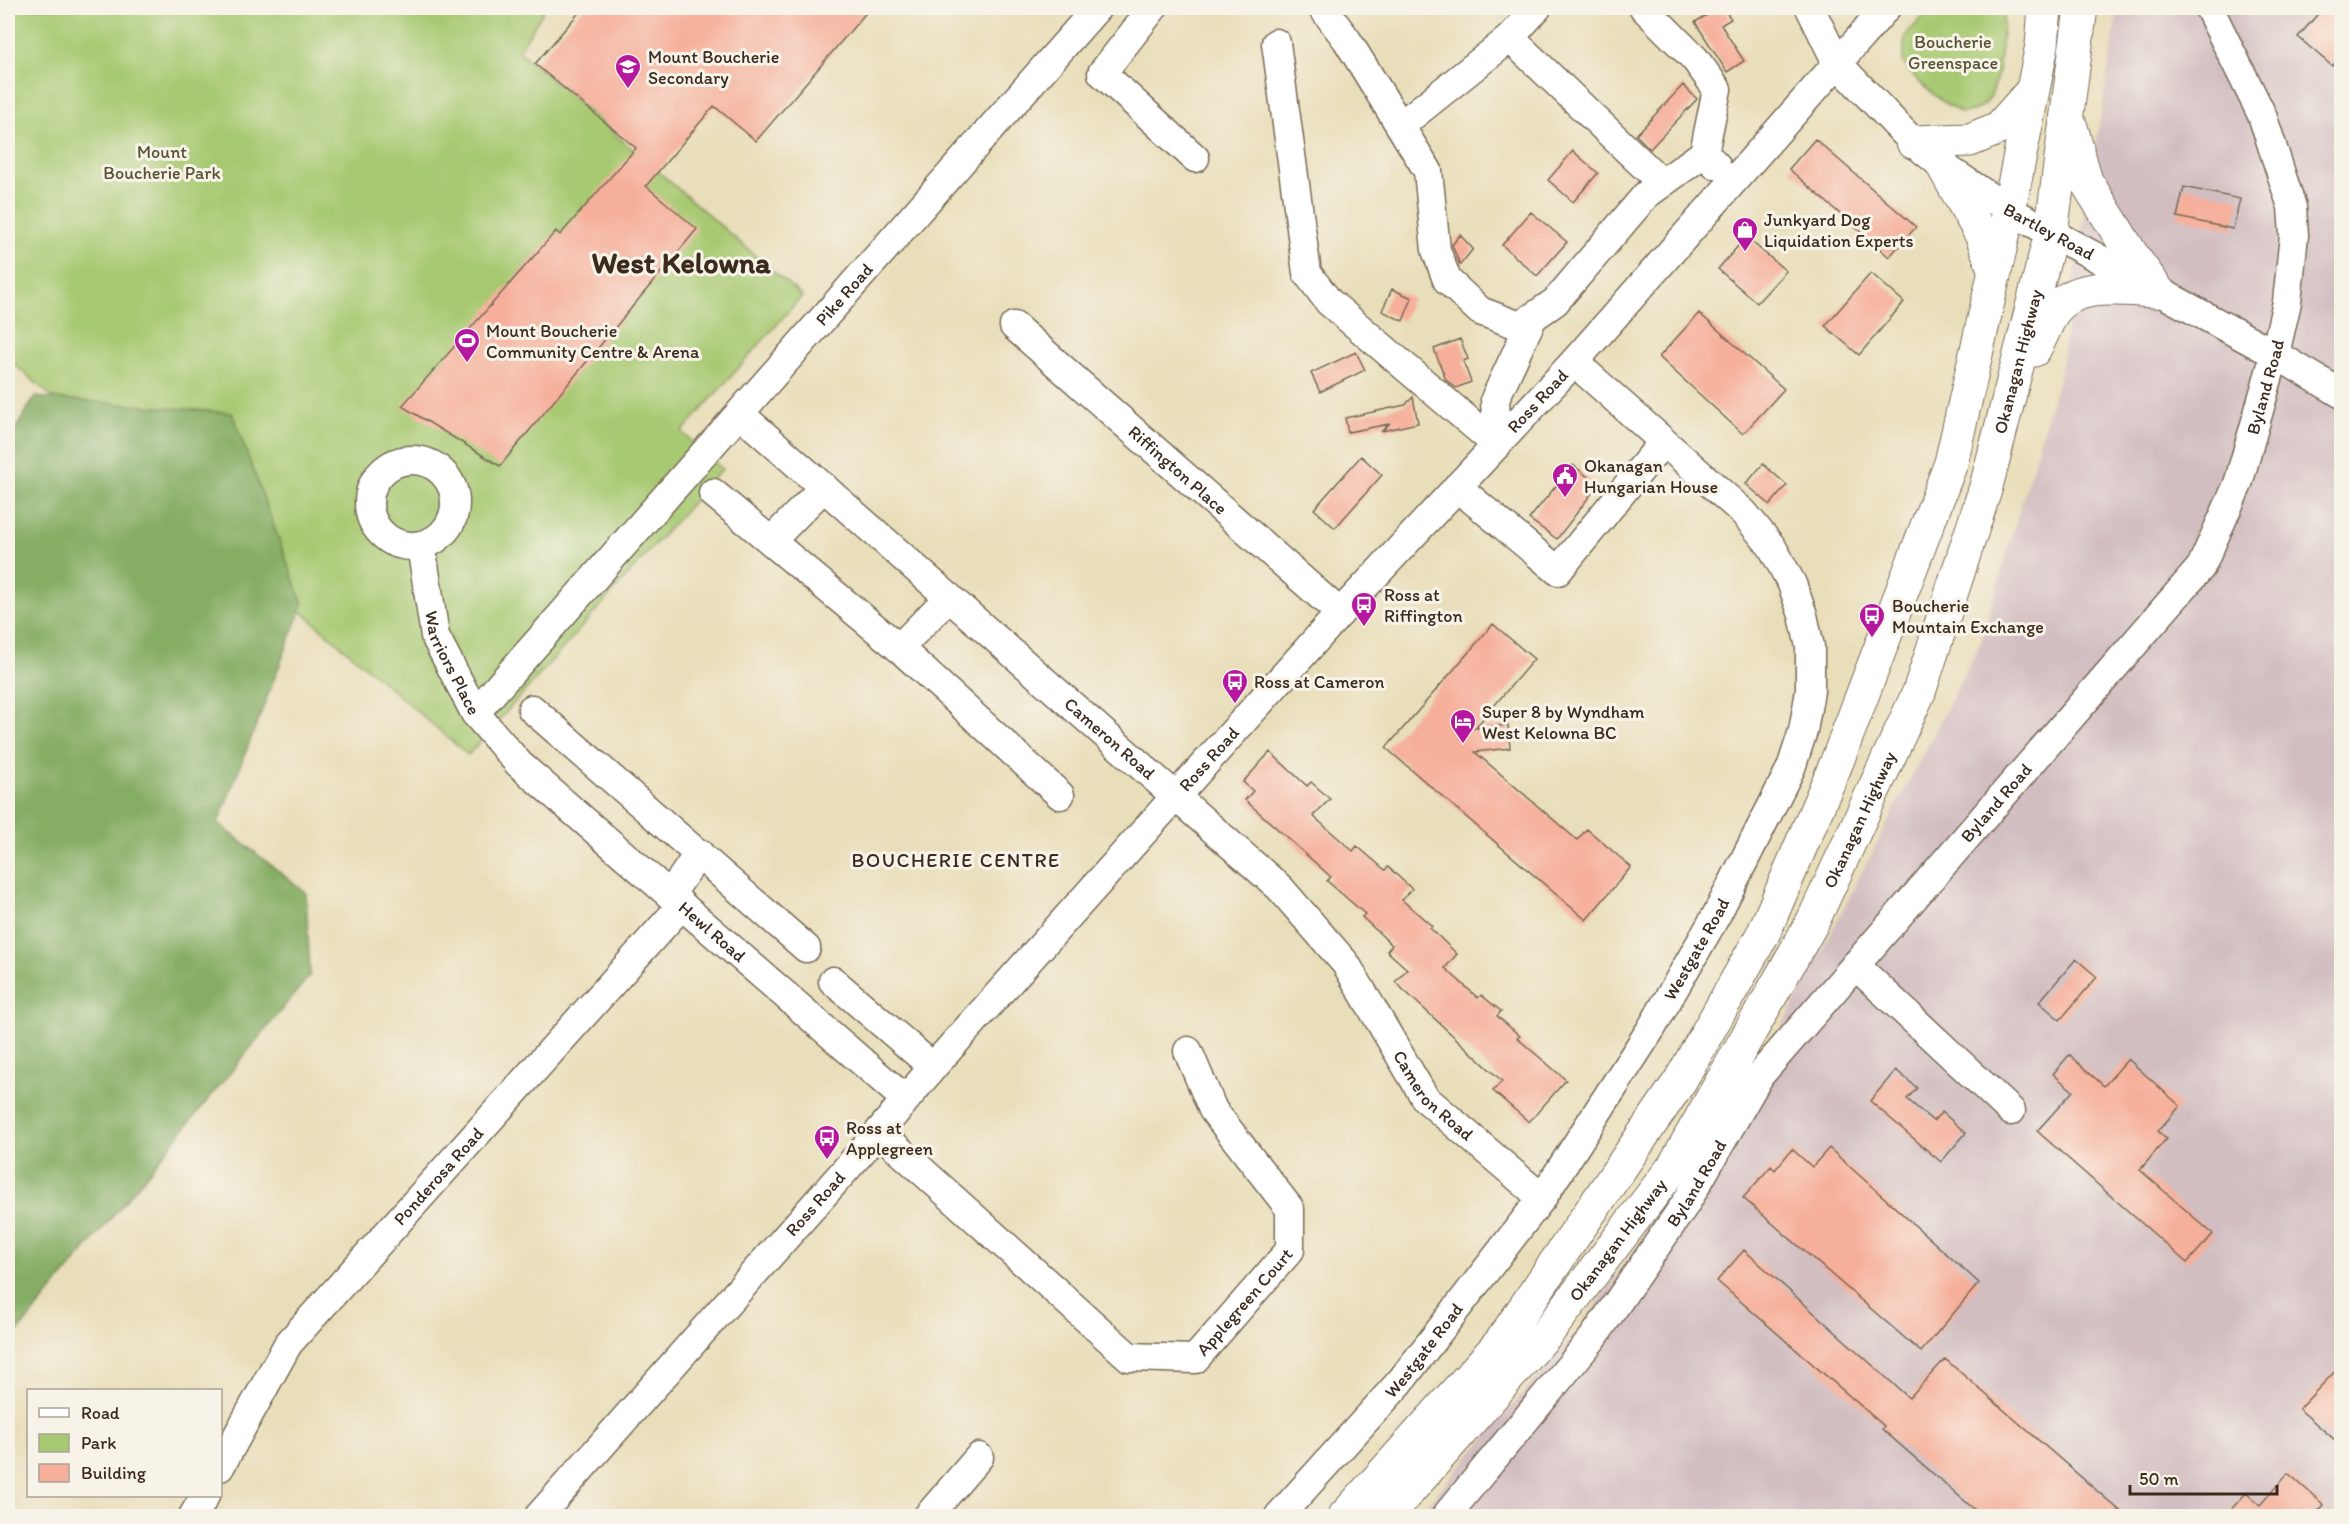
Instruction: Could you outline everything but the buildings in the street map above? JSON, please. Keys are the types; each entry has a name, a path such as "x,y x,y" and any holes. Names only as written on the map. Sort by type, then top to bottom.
{"highway":[{"name":"Okanagan Highway","path":"1345,1516 1501,1342 1680,1081 1764,932 1836,764 1951,463 2009,210 2042,45 2045,8"},
{"name":"Okanagan Highway","path":"1387,1516 1548,1332 1674,1166 1813,921 1919,692 1986,487 2051,233 2081,8"},
{"path":"1913,142 1970,140 1999,128 2033,90"},
{"path":"2067,114 2086,181 2132,255 2158,291"},
{"path":"1943,166 1982,236 1995,272"},
{"path":"2009,399 2054,311 2072,296 2090,290 2158,291"}],"street":[{"name":"Pike Road","path":"475,713 1097,8"},
{"path":"1153,8 1102,73 1196,158"},
{"path":"1323,8 1347,40 1428,171 1436,250 1447,280 1480,311 1520,326 1555,302 1646,195 1704,153 1717,89 1695,59 1644,8"},
{"path":"1401,125 1509,39 1537,8"},
{"name":"Bartley Road","path":"1810,8 1837,63 1913,142 1943,166 2009,210 2275,354 2342,394"},
{"name":"Ross Road","path":"539,1516 879,1132 933,1067 1340,613 1574,362 1886,8"},
{"name":"Byland Road","path":"1446,1516 1593,1338 1686,1203 1760,1075 2201,567 2238,484 2275,354 2288,302 2294,235 2292,207 2262,115 2209,8"},
{"path":"1509,39 1662,183"},
{"path":"1276,43 1307,273 1329,302 1497,445"},
{"path":"1704,153 1732,182"},
{"path":"1497,445 1495,399 1533,317"},
{"name":"Riffington Place","path":"1014,326 1340,613"},
{"name":"Westgate Road","path":"1279,1516 1400,1382 1542,1198 1651,1029 1719,909 1791,768 1803,731 1810,691 1810,647 1803,615 1792,584 1772,547 1744,513 1574,362"},
{"name":"Cameron Road","path":"740,414 1280,888 1346,964 1425,1098 1542,1198"},
{"path":"1457,487 1557,571 1663,441"},
{"path":"771,542 824,487"},
{"path":"713,493 898,648 1060,795"},
{"name":"Warriors Place","path":"421,545 435,636 475,713 519,764"},
{"path":"898,648 950,597"},
{"path":"532,710 806,948"},
{"name":"Hewl Road","path":"519,764 905,1099"},
{"name":"Ponderosa Road","path":"222,1463 288,1344 676,900 699,853"},
{"path":"1856,965 2011,1111"},
{"path":"833,981 933,1067"},
{"name":"Applegreen Court","path":"879,1132 1130,1358 1195,1359 1290,1250 1290,1209 1213,1110 1188,1051"},
{"path":"928,1516 980,1457"},
{"path":"193,1516 204,1497"}],"shaded area":[{"path":"2118,8 2341,8 2341,1516 1417,1516 1578,1331 1678,1188 1781,1029 1980,644 2059,376"}],"green space":[{"name":"Mount Boucherie Community Centre & Arena","path":"8,8 545,8 519,51 802,296 682,432 722,469 468,755 8,359"},
{"name":"Boucherie Greenspace","path":"1931,8 2005,8 1993,92 1984,105 1977,109 1961,113 1953,108 1922,84 1903,62 1905,36"},
{"path":"35,397 232,413 303,605 218,823 306,893 310,975 8,1344 8,441"}],"place":[{"name":"Mount Boucherie Secondary","path":"628,90"},
{"name":"Junkyard Dog Liquidation Experts","path":"1745,253"},
{"name":"Mount Boucherie Community Centre & Arena","path":"467,364"},
{"name":"Okanagan Hungarian House","path":"1565,499"},
{"name":"Ross at Riffington","path":"1364,628"},
{"name":"Boucherie Mountain Exchange","path":"1872,639"},
{"name":"Ross at Cameron","path":"1235,705"},
{"name":"Super 8 by Wyndham West Kelowna BC","path":"1463,745"},
{"name":"Ross at Applegreen","path":"827,1161"}],"district":[{"name":"West Kelowna","path":"681,263"},
{"name":"BOUCHERIE CENTRE","path":"956,860"}],"park label":[{"name":"Mount Boucherie Park","path":"162,162"}]}
